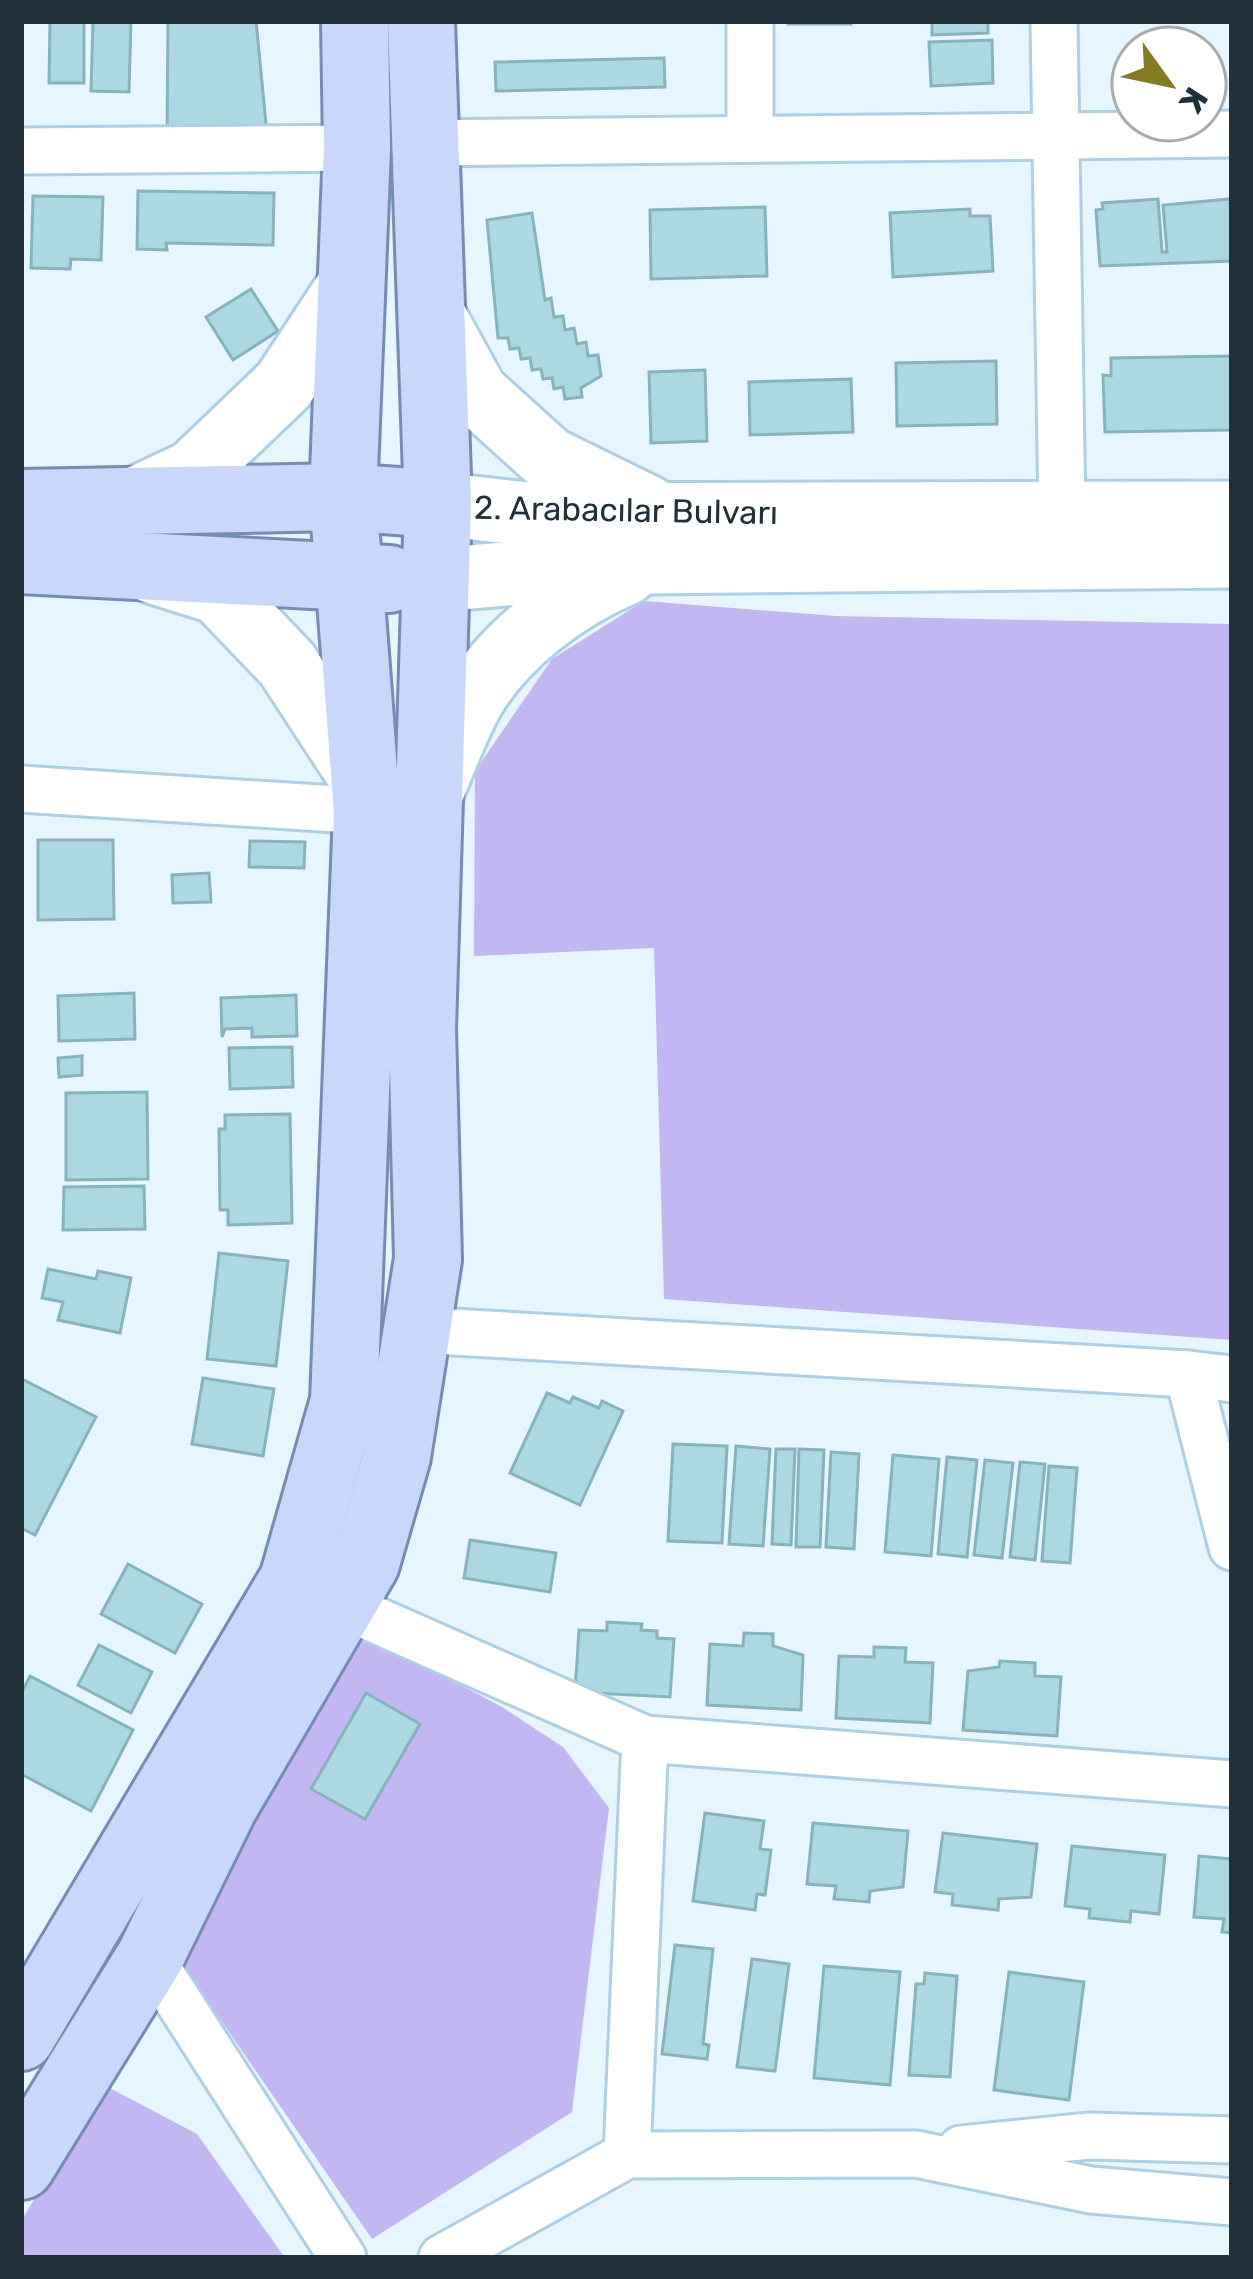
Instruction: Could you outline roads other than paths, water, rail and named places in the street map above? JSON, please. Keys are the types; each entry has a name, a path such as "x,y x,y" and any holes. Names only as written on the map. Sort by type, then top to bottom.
{"main road":[{"path":"27,2013 293,1580 344,1401 365,797 343,497 357,148 355,21"},
{"path":"21,2166 150,1957 224,1806 366,1563 397,1456 428,1259 422,1029 438,503 421,21"},
{"path":"127,532 284,385 351,283"},
{"path":"429,798 472,699 525,638 656,538 549,459 476,393 431,311"},
{"name":"2. Arabacılar Bulvarı","path":"21,503 127,532 343,497 535,515 656,538 1232,556"},
{"name":"2. Arabacılar Bulvarı","path":"435,580 656,538 1062,513 1232,513"},
{"path":"127,532 218,592 287,664 365,797"},
{"path":"21,560 127,532 347,578 435,580"}],"street":[{"path":"750,21 750,140"},
{"path":"1054,21 1062,513"},
{"path":"425,143 1232,134"},
{"path":"21,151 357,148"},
{"path":"21,789 365,797"},
{"path":"417,1330 1210,1376 1232,1547"},
{"path":"342,1605 645,1739 1232,1784"},
{"path":"627,2155 645,1739"},
{"path":"150,1957 343,2258"},
{"path":"442,2258 627,2155 916,2154 1089,2136 1232,2140"},
{"path":"916,2154 1091,2190 1232,2202"}]}
